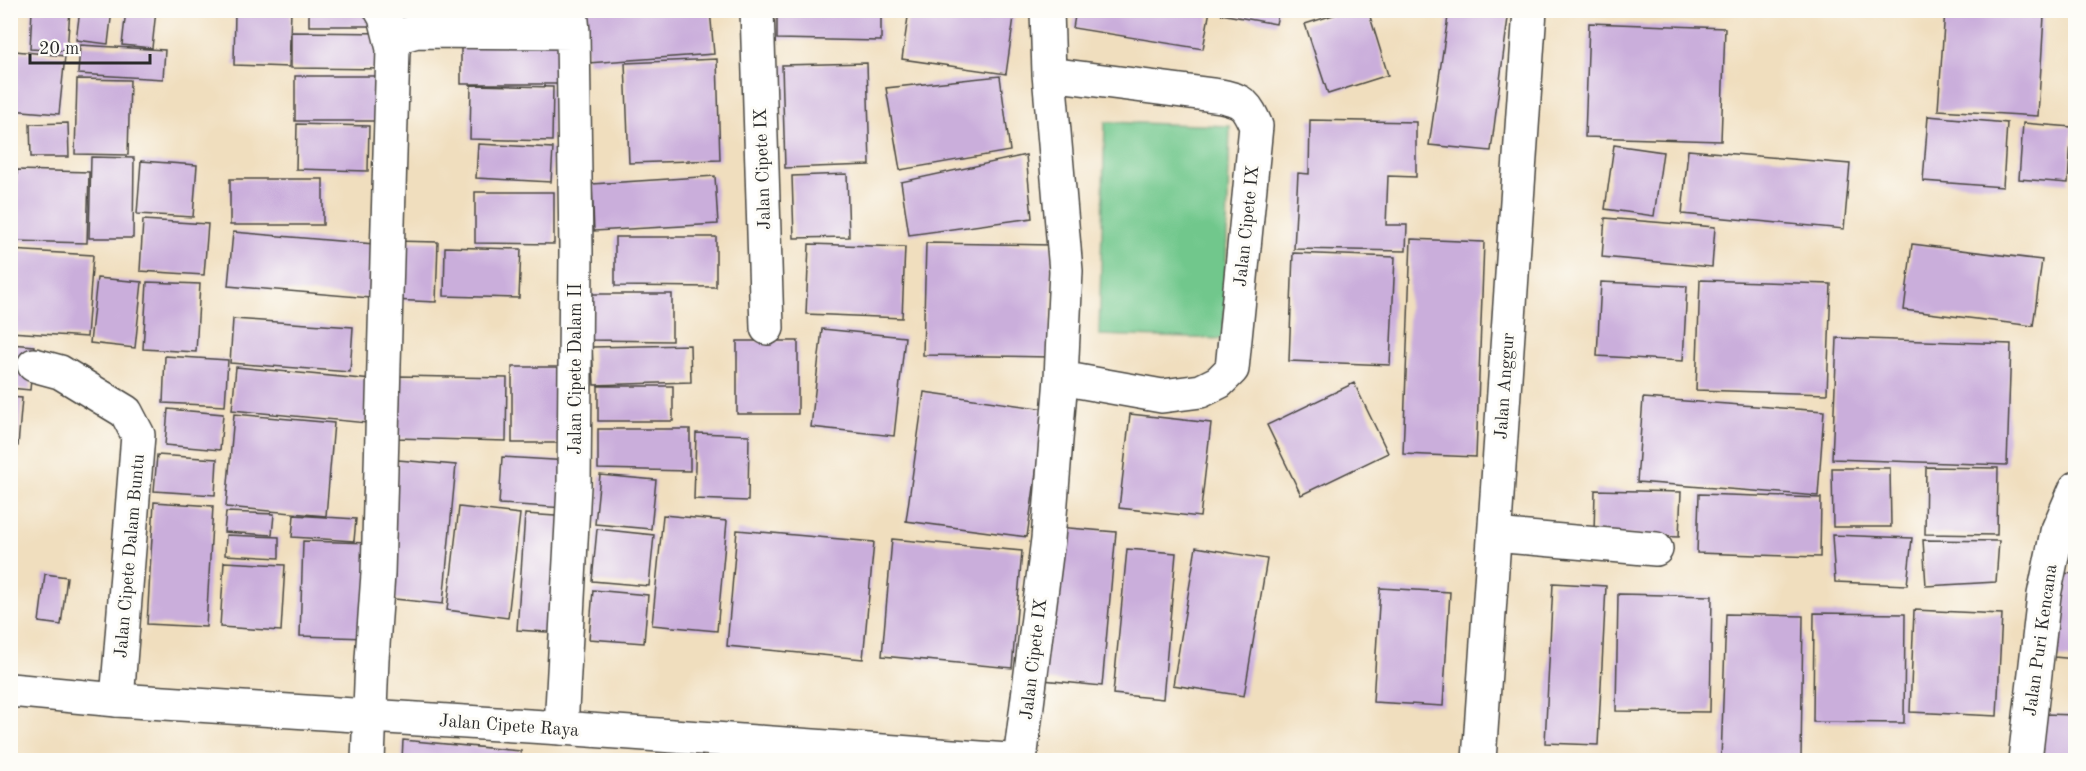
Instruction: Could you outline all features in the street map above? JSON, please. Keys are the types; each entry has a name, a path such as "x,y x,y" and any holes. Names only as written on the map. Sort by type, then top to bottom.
{"street":[{"path":"368,760 378,563 393,49 381,10"},
{"name":"Jalan Cipete IX","path":"757,10 767,328"},
{"name":"Jalan Cipete IX","path":"1020,760 1048,539 1062,378 1066,271 1049,74 1047,10"},
{"name":"Jalan Anggur","path":"1479,760 1530,10"},
{"path":"393,49 399,36 417,31 572,21"},
{"name":"Jalan Cipete Dalam II","path":"561,728 574,486 576,251 572,21"},
{"name":"Jalan Cipete IX","path":"1049,74 1240,100 1250,112 1256,126 1232,369 1219,382 1201,391 1162,396 1062,378"},
{"name":"Jalan Cipete Dalam Buntu","path":"34,364 60,372 126,412 138,435 117,700"},
{"name":"Jalan Puri Kencana","path":"2025,760 2048,575 2057,532 2076,488"},
{"path":"1494,535 1656,549"},
{"name":"Jalan Cipete Raya","path":"10,690 117,700 561,728 842,755 1008,760"}],"green space":[{"path":"1105,122 1230,126 1224,339 1099,335"}],"building":[{"path":"32,10 70,10 67,51 30,49"},
{"path":"80,10 112,10 108,44 76,40"},
{"path":"126,10 156,10 152,48 122,45"},
{"path":"235,10 291,10 289,67 234,65"},
{"path":"309,10 372,10 372,26 309,26"},
{"path":"584,10 710,10 714,54 588,63"},
{"path":"777,10 881,10 881,41 777,39"},
{"path":"909,10 1015,10 1006,74 902,59"},
{"path":"1076,10 1210,10 1203,49 1073,28"},
{"path":"1221,10 1279,10 1276,24 1221,14"},
{"path":"1349,10 1368,10 1388,75 1328,94 1305,24"},
{"path":"1449,10 1509,10 1491,151 1429,145"},
{"path":"1945,10 2044,16 2038,116 1938,110"},
{"path":"1589,23 1725,28 1721,141 1585,137"},
{"path":"291,32 389,33 389,69 291,68"},
{"path":"461,33 558,33 558,84 461,84"},
{"path":"80,45 165,50 163,79 78,74"},
{"path":"15,51 65,56 59,114 10,110"},
{"path":"717,59 720,160 629,163 625,63"},
{"path":"867,63 870,165 785,168 782,65"},
{"path":"295,76 384,76 383,121 295,121"},
{"path":"1000,76 1010,151 900,170 886,88"},
{"path":"77,79 130,80 128,155 75,154"},
{"path":"471,85 553,87 552,141 470,139"},
{"path":"1928,116 2007,123 2003,187 1923,181"},
{"path":"10,119 14,119 13,221 10,221"},
{"path":"1310,120 1416,122 1416,177 1388,176 1386,225 1407,225 1406,251 1294,249 1298,173 1309,174"},
{"path":"68,123 69,157 31,157 30,124"},
{"path":"2023,123 2072,127 2068,183 2019,179"},
{"path":"297,124 369,126 368,171 296,169"},
{"path":"478,144 553,148 551,182 476,178"},
{"path":"1614,145 1663,152 1654,216 1605,209"},
{"path":"1688,150 1850,164 1844,229 1682,214"},
{"path":"1026,155 1032,218 909,235 901,182"},
{"path":"91,157 134,158 133,238 89,238"},
{"path":"141,161 197,165 193,217 137,214"},
{"path":"17,170 89,172 87,243 15,241"},
{"path":"847,174 849,237 794,238 792,176"},
{"path":"715,176 718,224 594,231 592,184"},
{"path":"230,179 323,179 323,225 230,225"},
{"path":"475,192 554,192 554,244 475,243"},
{"path":"1605,218 1715,227 1712,267 1602,257"},
{"path":"143,220 208,224 204,275 140,271"},
{"path":"233,232 386,245 382,299 228,286"},
{"path":"615,237 716,237 716,287 615,286"},
{"path":"1411,239 1484,242 1476,457 1403,454"},
{"path":"393,241 438,242 436,302 391,300"},
{"path":"926,243 1052,245 1050,357 923,355"},
{"path":"809,244 905,247 902,318 806,314"},
{"path":"1912,244 2042,260 2033,326 1904,310"},
{"path":"445,247 521,249 519,298 444,296"},
{"path":"10,250 93,255 87,337 10,332"},
{"path":"1293,253 1395,257 1390,365 1289,361"},
{"path":"97,278 142,282 135,348 90,343"},
{"path":"1700,280 1831,284 1827,394 1696,390"},
{"path":"147,282 200,284 196,352 143,349"},
{"path":"1601,282 1687,286 1683,361 1597,356"},
{"path":"586,294 672,294 672,341 586,340"},
{"path":"233,319 353,327 350,372 230,363"},
{"path":"822,329 905,337 894,436 811,427"},
{"path":"1837,338 2011,344 2007,465 1832,459"},
{"path":"737,341 798,341 798,414 737,414"},
{"path":"10,344 34,346 30,390 10,388"},
{"path":"690,345 691,382 594,385 592,347"},
{"path":"165,356 228,360 225,406 163,403"},
{"path":"236,367 372,380 367,423 232,410"},
{"path":"512,367 572,367 572,443 512,443"},
{"path":"397,376 507,378 506,441 395,438"},
{"path":"1354,383 1388,453 1301,495 1267,425"},
{"path":"598,386 673,386 673,421 598,421"},
{"path":"924,392 1045,409 1027,537 906,521"},
{"path":"10,397 22,398 18,446 10,445"},
{"path":"1643,398 1824,411 1818,496 1637,482"},
{"path":"168,409 223,414 220,450 165,445"},
{"path":"234,414 334,423 326,516 226,507"},
{"path":"1130,414 1211,423 1200,517 1119,508"},
{"path":"598,429 690,429 690,471 598,469"},
{"path":"696,433 749,435 748,501 694,499"},
{"path":"157,455 217,459 215,495 154,491"},
{"path":"502,457 570,461 566,508 499,504"},
{"path":"398,460 456,465 443,604 385,598"},
{"path":"1926,467 1998,468 1997,535 1925,534"},
{"path":"1832,468 1890,468 1891,527 1833,527"},
{"path":"600,475 656,480 651,529 595,524"},
{"path":"1595,490 1681,492 1679,537 1594,534"},
{"path":"1699,494 1821,498 1820,557 1697,553"},
{"path":"154,502 213,506 206,627 147,624"},
{"path":"459,507 520,514 508,618 447,610"},
{"path":"226,512 274,514 272,535 224,532"},
{"path":"525,514 570,517 562,633 517,630"},
{"path":"294,515 356,519 354,541 292,537"},
{"path":"663,515 727,521 717,631 652,625"},
{"path":"1057,527 1116,532 1102,686 1043,680"},
{"path":"597,529 654,535 649,586 592,581"},
{"path":"737,530 874,542 863,659 727,646"},
{"path":"226,535 279,537 279,558 225,555"},
{"path":"1832,535 1912,538 1907,585 1835,582"},
{"path":"892,539 1022,551 1012,668 882,656"},
{"path":"1923,540 1999,541 1996,582 1926,586"},
{"path":"303,541 370,543 368,638 300,636"},
{"path":"1196,547 1267,559 1244,696 1173,685"},
{"path":"1127,549 1176,553 1163,699 1113,694"},
{"path":"224,562 285,565 281,631 220,627"},
{"path":"2062,573 2076,574 2076,659 2054,657"},
{"path":"45,574 67,577 61,625 39,622"},
{"path":"1553,583 1606,586 1598,745 1545,743"},
{"path":"1380,588 1450,592 1443,706 1373,702"},
{"path":"593,590 648,595 644,643 589,639"},
{"path":"1618,594 1712,596 1710,712 1616,711"},
{"path":"1914,610 2002,614 1997,716 1910,712"},
{"path":"1814,613 1905,614 1904,723 1813,722"},
{"path":"1726,614 1803,616 1801,760 1721,760"},
{"path":"2044,714 2076,715 2076,757 2042,756"},
{"path":"403,740 521,751 520,760 402,760"}]}
